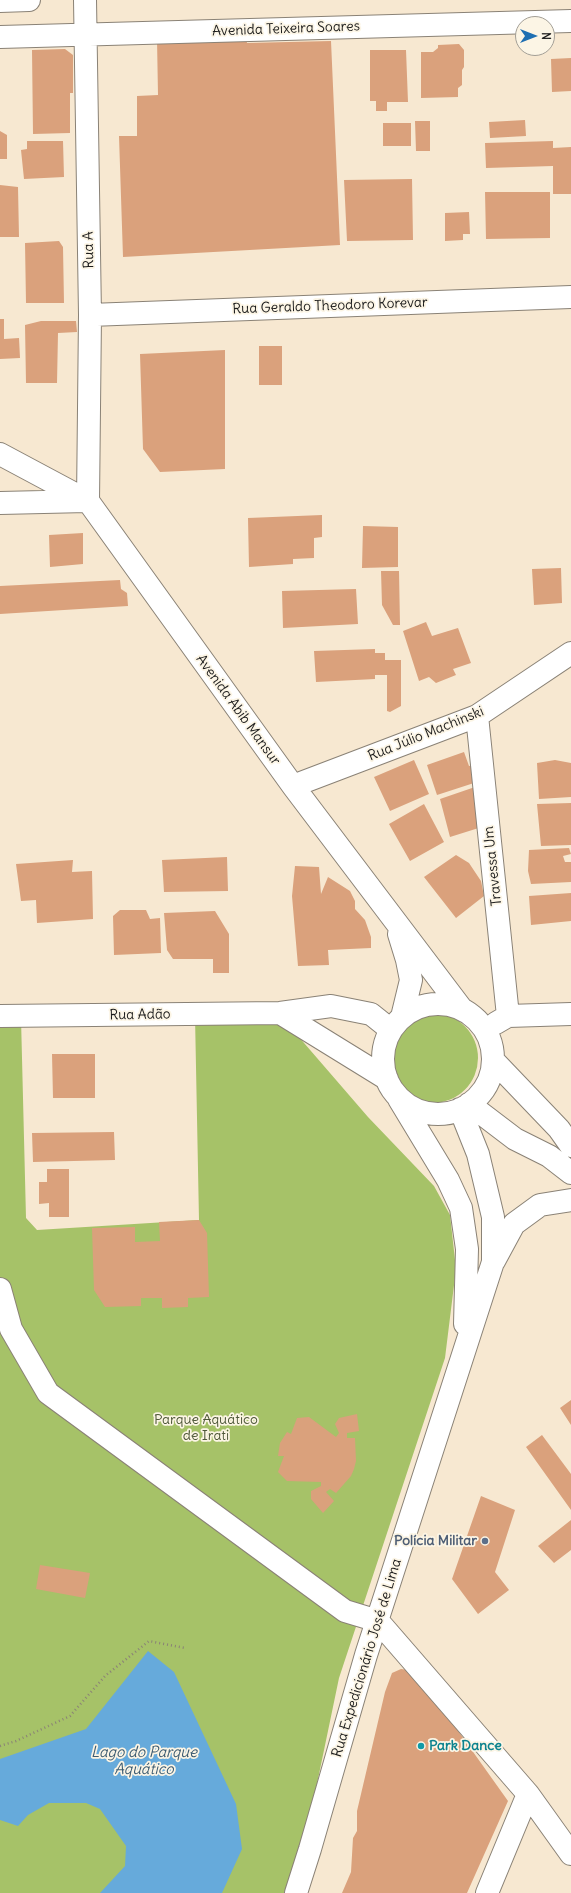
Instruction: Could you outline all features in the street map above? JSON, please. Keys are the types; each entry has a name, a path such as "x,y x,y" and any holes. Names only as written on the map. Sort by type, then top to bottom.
{"street":[{"path":"0,1 28,0"},
{"name":"Rua A","path":"85,0 90,315 88,501"},
{"name":"Avenida Teixeira Soares","path":"0,37 571,21"},
{"name":"Rua Geraldo Theodoro Korevar","path":"90,315 571,297"},
{"path":"0,454 88,501"},
{"path":"0,503 88,501"},
{"name":"Avenida Abib Mansur","path":"88,501 293,786 393,916 461,1008"},
{"name":"Rua Júlio Machinski","path":"293,786 477,716 571,653"},
{"name":"Travessa Um","path":"477,716 508,1016"},
{"name":"Avenida Abib Mansur","path":"393,916 407,960 411,980 396,1023"},
{"path":"280,1013 391,1086 406,1104 419,1111 433,1114 452,1112 465,1106 483,1091 490,1076 493,1060 491,1043 484,1029 474,1017 461,1008 446,1004 430,1004 415,1008 396,1023 384,1046 383,1063 391,1086"},
{"name":"Rua Adão","path":"0,1016 280,1013 331,1006 371,1014 396,1023"},
{"path":"484,1029 508,1016 571,1014"},
{"path":"493,1060 559,1129 571,1146"},
{"name":"Rua Expedicionário José de Lima","path":"391,1086 448,1180 461,1208 467,1250 467,1292 463,1355"},
{"path":"465,1106 516,1139 548,1156 571,1173"},
{"name":"Rua Expedicionário José de Lima","path":"296,1893 359,1677 493,1262 493,1217 465,1106"},
{"path":"493,1262 514,1224 540,1205 571,1200"},
{"path":"0,1289 11,1329 48,1392 345,1611 378,1621 528,1794 571,1854"},
{"path":"487,1893 528,1794"}],"path":[{"path":"0,1746 16,1741 70,1716 105,1676 149,1641 184,1648"}],"green space":[{"path":"433,1013 450,1016 465,1026 475,1041 478,1058 475,1075 465,1090 450,1100 433,1103 416,1100 401,1090 391,1075 388,1058 391,1041 401,1026 416,1016"},
{"name":"Parque Aquático de Irati","path":"279,1014 368,1117 434,1186 450,1215 456,1269 445,1358 339,1678 308,1827 284,1893 0,1893 0,1019 21,1018 26,1218 37,1230 199,1220 195,1016"}],"water":[{"name":"Lago do Parque Aquático","path":"148,1651 174,1672 236,1804 242,1849 222,1893 100,1893 125,1866 126,1846 100,1809 86,1803 49,1803 28,1815 18,1826 0,1820 0,1759 86,1729"}],"building":[{"path":"246,35 247,43 331,41 340,245 123,257 119,136 137,136 137,96 158,95 157,39"},
{"path":"459,44 464,50 464,67 462,70 462,85 458,88 458,97 421,98 421,52 433,52 438,48 438,45"},
{"path":"65,49 73,55 73,93 70,93 70,133 33,134 32,50"},
{"path":"370,50 406,50 408,102 387,102 387,111 376,111 376,101 370,101"},
{"path":"571,58 571,91 552,92 551,59"},
{"path":"525,120 526,136 490,138 489,122"},
{"path":"415,121 430,121 430,151 416,151"},
{"path":"383,123 411,123 411,146 383,146"},
{"path":"0,131 7,135 7,159 0,159"},
{"path":"27,141 63,141 64,177 24,179 21,150 27,149"},
{"path":"553,141 553,148 571,147 571,194 553,194 553,166 486,168 485,143"},
{"path":"412,179 413,240 347,241 344,180"},
{"path":"0,185 18,187 19,237 0,237"},
{"path":"485,192 550,192 550,238 486,239"},
{"path":"469,212 470,234 463,234 463,240 445,241 445,213"},
{"path":"59,241 63,247 64,303 26,303 25,243"},
{"path":"0,319 4,319 4,339 19,338 20,358 0,359"},
{"path":"41,321 76,321 77,332 58,333 57,383 26,383 25,325"},
{"path":"259,346 282,346 282,385 259,385"},
{"path":"225,350 225,469 160,472 143,449 140,354"},
{"path":"322,515 322,537 314,538 314,558 293,559 293,564 249,567 248,518"},
{"path":"363,526 398,527 398,567 362,568"},
{"path":"83,533 83,564 50,567 49,535"},
{"path":"561,568 562,603 534,605 532,569"},
{"path":"381,571 399,571 400,625 393,625 382,605"},
{"path":"120,580 121,589 127,593 128,606 0,614 0,586"},
{"path":"356,589 358,624 283,628 282,591"},
{"path":"426,622 432,636 458,628 471,663 453,669 456,675 436,683 429,677 419,681 403,631"},
{"path":"375,649 375,653 385,653 385,660 401,660 401,706 390,712 387,711 387,675 375,675 375,679 316,682 314,651"},
{"path":"464,752 469,766 475,765 478,773 471,774 474,783 437,795 427,765"},
{"path":"414,760 429,794 390,811 374,777"},
{"path":"555,760 571,763 571,797 539,799 537,763"},
{"path":"475,787 485,826 450,837 440,799"},
{"path":"571,803 571,845 541,846 537,804"},
{"path":"424,804 444,842 410,861 389,824"},
{"path":"569,848 571,854 563,856 565,862 571,862 571,882 531,884 528,871 529,850"},
{"path":"456,855 469,863 481,881 484,896 456,918 424,877"},
{"path":"227,857 228,891 164,892 162,860"},
{"path":"73,860 72,872 92,871 93,919 37,923 36,900 21,901 16,864"},
{"path":"295,866 319,867 321,894 328,877 350,891 355,901 355,909 365,920 371,937 371,948 328,950 329,965 298,966 292,896"},
{"path":"571,893 571,921 531,925 529,896"},
{"path":"120,910 146,910 150,919 160,918 161,953 114,955 113,916"},
{"path":"215,911 229,934 229,973 213,973 213,959 173,959 167,950 164,913"},
{"path":"52,1054 95,1054 95,1098 53,1098"},
{"path":"114,1132 115,1160 33,1162 32,1133"},
{"path":"47,1169 69,1169 69,1217 49,1217 49,1203 39,1204 39,1182 47,1182"},
{"path":"199,1220 207,1233 209,1297 188,1298 188,1307 162,1308 162,1298 141,1298 141,1306 105,1307 94,1290 92,1228 135,1227 135,1242 160,1241 159,1222"},
{"path":"571,1400 571,1425 560,1408"},
{"path":"357,1414 359,1431 347,1433 347,1438 355,1438 356,1461 354,1469 351,1476 336,1493 330,1489 326,1492 334,1501 323,1513 311,1499 311,1491 321,1486 321,1482 287,1481 278,1472 284,1456 278,1456 280,1443 287,1432 291,1434 297,1418 309,1417 336,1437 339,1433 335,1424 339,1418"},
{"path":"542,1435 571,1474 571,1510 526,1447"},
{"name":"Polícia Militar","path":"481,1496 515,1510 495,1572 509,1590 478,1614 452,1579"},
{"path":"571,1520 571,1550 554,1563 538,1546"},
{"path":"40,1565 90,1573 85,1598 36,1589"},
{"name":"Park Dance","path":"401,1669 409,1670 419,1676 508,1801 467,1893 342,1893 351,1872 353,1838 357,1831 357,1811 385,1692 392,1673"}],"place":[{"name":"Polícia Militar","path":"485,1541"},
{"name":"Park Dance","path":"421,1746"}]}
